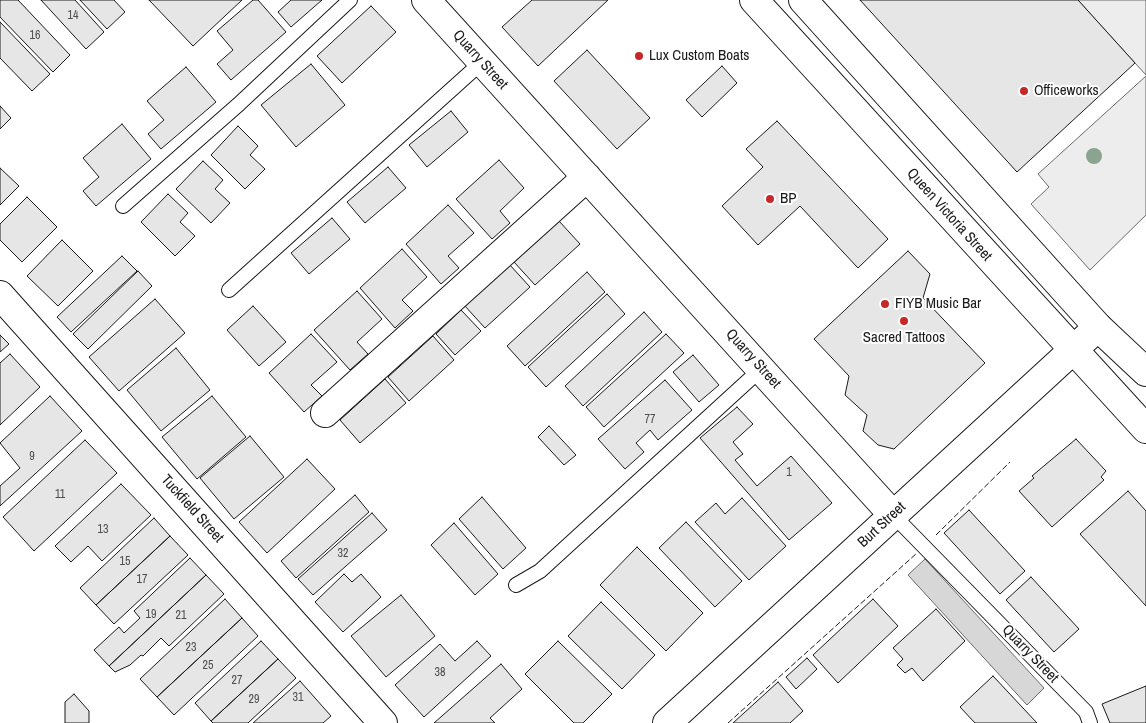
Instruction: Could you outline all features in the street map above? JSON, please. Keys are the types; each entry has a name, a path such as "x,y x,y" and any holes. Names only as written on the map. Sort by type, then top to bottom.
{"street":[{"name":"Quarry Street","path":"426,0 893,515"},
{"name":"Queen Victoria Street","path":"754,0 1146,429"},
{"path":"803,0 1098,327 1146,372"},
{"path":"325,413 588,178"},
{"name":"Tuckfield Street","path":"0,295 383,723"},
{"name":"Burt Street","path":"667,723 1098,327"}],"lane":[{"path":"123,206 239,104 350,0"},
{"path":"228,290 482,62"},
{"path":"516,585 540,571 762,369"},
{"name":"Quarry Street","path":"893,515 1088,717"}],"shaded area":[{"path":"1078,0 1146,0 1146,75 1135,63"},
{"path":"1146,76 1146,215 1090,270 1031,204 1049,187 1038,174"},
{"path":"925,559 1044,688 1027,705 908,575"}],"building":[{"path":"0,0 18,0 70,55 53,72 0,17"},
{"path":"41,0 75,0 104,32 86,49"},
{"path":"80,0 114,0 125,12 107,29"},
{"path":"149,0 242,0 193,46"},
{"path":"253,0 258,0 286,32 231,80 217,64 233,50 217,31"},
{"path":"291,0 322,0 291,27 278,12"},
{"path":"532,0 608,0 538,66 502,27"},
{"name":"Officeworks","path":"860,0 1078,0 1135,63 1017,172"},
{"path":"371,6 396,32 342,83 317,56"},
{"path":"0,22 50,74 32,91 0,58"},
{"path":"587,50 650,118 617,149 554,81"},
{"path":"311,64 345,105 296,147 261,105"},
{"path":"722,66 737,83 702,117 686,100"},
{"path":"186,67 216,102 161,149 148,134 164,120 147,101"},
{"path":"0,106 11,118 0,129"},
{"path":"451,111 468,132 427,167 409,145"},
{"path":"777,121 888,239 858,268 800,206 758,245 722,206 763,167 746,149"},
{"path":"122,124 151,159 96,206 83,191 99,177 83,158"},
{"path":"238,126 258,146 250,155 265,169 245,189 211,155"},
{"path":"499,160 524,188 500,211 510,223 492,239 456,199"},
{"path":"203,161 223,180 215,189 230,203 211,223 176,189"},
{"path":"388,167 406,188 365,223 347,202"},
{"path":"0,168 19,186 0,205"},
{"path":"168,194 188,213 180,222 195,236 175,256 141,222"},
{"path":"27,197 57,227 22,262 0,240 0,224"},
{"path":"448,205 474,233 448,256 459,268 441,284 406,244"},
{"path":"332,218 350,239 309,274 291,253"},
{"path":"559,221 580,244 535,285 514,262"},
{"path":"62,240 93,271 58,306 27,276"},
{"path":"402,249 427,277 402,300 413,311 395,328 360,288"},
{"path":"908,251 930,274 923,298 985,363 894,449 878,445 863,431 867,415 845,395 849,376 814,339"},
{"path":"122,256 137,271 71,332 57,317"},
{"path":"509,264 530,287 485,328 464,305"},
{"path":"138,271 152,286 88,349 73,334"},
{"path":"587,272 605,292 525,366 507,346"},
{"path":"357,291 382,319 357,342 368,354 350,370 314,330"},
{"path":"607,294 625,314 546,387 528,367"},
{"path":"155,299 185,333 119,391 89,357"},
{"path":"253,306 286,342 259,366 227,330"},
{"path":"461,310 481,331 455,355 436,334"},
{"path":"644,312 662,332 583,406 565,386"},
{"path":"311,334 337,362 311,385 322,396 304,412 269,373"},
{"path":"666,334 684,353 604,427 586,407"},
{"path":"0,335 9,344 0,352"},
{"path":"433,336 454,360 409,401 388,377"},
{"path":"176,348 210,390 161,431 127,390"},
{"path":"10,354 40,387 0,425 0,363"},
{"path":"693,355 719,385 699,402 673,372"},
{"path":"385,379 406,403 360,443 340,420"},
{"path":"665,380 692,410 658,440 650,430 636,443 644,452 625,469 598,439"},
{"path":"50,396 82,431 0,506 0,486 20,468 0,443"},
{"path":"212,396 246,437 197,479 162,437"},
{"path":"737,407 753,424 733,442 743,454 735,460 757,486 791,456 832,503 789,540 700,438"},
{"path":"549,426 576,455 564,465 538,437"},
{"path":"250,436 284,477 234,519 200,478"},
{"path":"1076,439 1106,471 1101,477 1104,480 1052,527 1019,491 1034,478 1032,476"},
{"path":"85,440 117,473 34,551 3,517"},
{"path":"307,459 335,489 267,553 239,522"},
{"path":"121,484 151,515 102,561 88,546 71,562 55,546"},
{"path":"1128,491 1146,511 1146,606 1080,534"},
{"path":"355,495 369,512 296,578 281,561"},
{"path":"482,497 526,548 503,569 459,519"},
{"path":"742,498 786,546 749,580 695,522 716,503 725,514"},
{"path":"969,510 1025,571 1000,594 944,533"},
{"path":"372,513 387,530 313,595 298,579"},
{"path":"154,518 170,536 96,605 80,588"},
{"path":"686,522 742,581 715,607 659,548"},
{"path":"454,523 498,574 475,595 431,545"},
{"path":"170,536 188,555 114,624 96,605"},
{"path":"637,547 703,613 666,651 600,585"},
{"path":"190,558 206,575 109,666 94,650 119,627 124,633 140,618 134,611"},
{"path":"344,574 352,582 361,574 381,597 343,632 315,602"},
{"path":"206,575 224,594 169,646 161,638 143,656 141,655 130,665 115,672 109,666"},
{"path":"1031,577 1079,629 1054,652 1006,600"},
{"path":"401,595 435,636 386,677 351,636"},
{"path":"225,599 242,618 157,697 140,679"},
{"path":"873,599 898,626 838,683 813,655"},
{"path":"601,602 655,655 622,689 568,636"},
{"path":"936,609 965,641 923,681 912,668 905,673 897,665 903,659 893,648"},
{"path":"242,618 258,636 174,715 157,697"},
{"path":"261,641 278,659 211,721 195,703"},
{"path":"477,641 491,656 424,717 395,685 440,644 455,661"},
{"path":"558,641 612,694 583,723 574,723 525,674"},
{"path":"807,658 817,669 796,689 786,677"},
{"path":"278,659 296,678 248,723 213,723 211,721"},
{"path":"501,664 522,689 490,718 495,723 434,723"},
{"path":"993,676 1037,723 975,723 960,707"},
{"path":"300,681 331,716 323,723 253,723"},
{"path":"778,682 803,711 790,723 733,723"},
{"path":"1146,686 1146,723 1110,723 1102,704"},
{"path":"74,694 89,711 89,723 65,723 65,702"}],"fence":[{"path":"936,535 1010,462"},
{"path":"728,723 917,553"}],"place":[{"name":"Lux Custom Boats","path":"639,56"},
{"name":"Officeworks","path":"1024,91"},
{"name":"BP","path":"770,199"},
{"name":"FIYB Music Bar","path":"885,304"},
{"name":"Sacred Tattoos","path":"904,321"}]}
